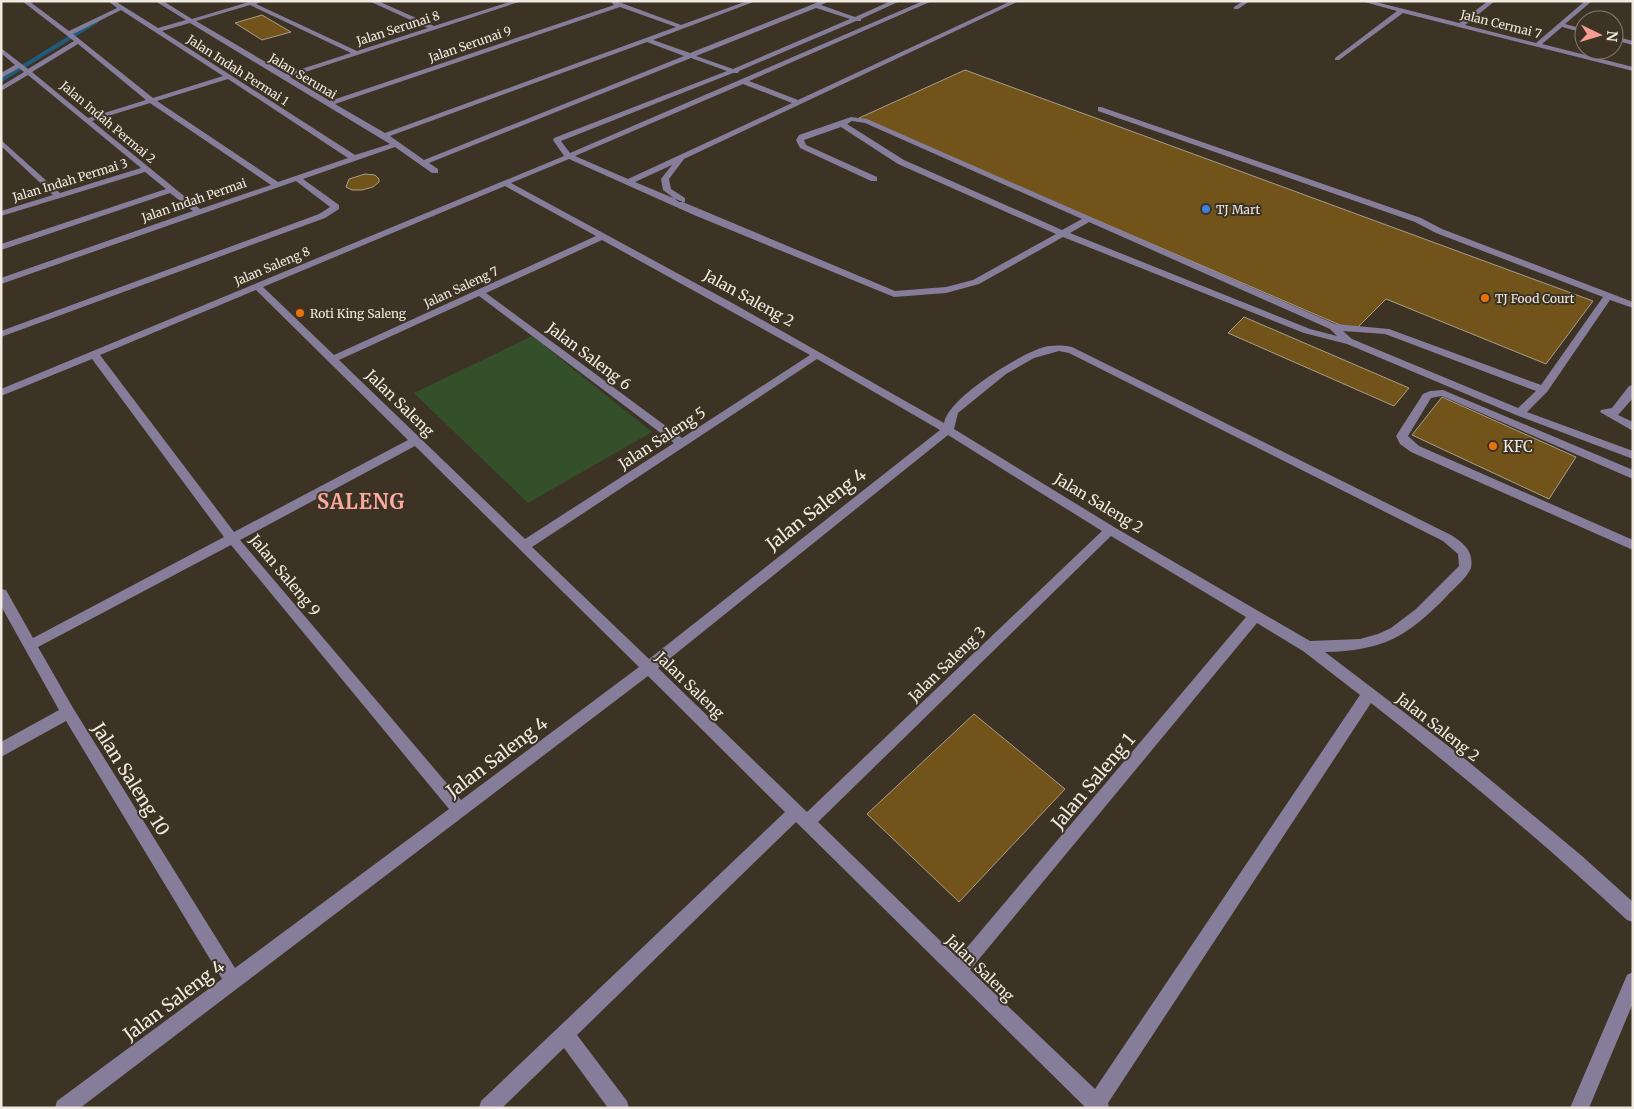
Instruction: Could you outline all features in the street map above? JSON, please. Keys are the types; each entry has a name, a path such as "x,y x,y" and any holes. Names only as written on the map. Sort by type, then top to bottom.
{"street":[{"path":"25,1 152,100 277,185"},
{"name":"Jalan Indah Permai 1","path":"111,1 354,158"},
{"name":"Jalan Serunai","path":"158,1 384,136 435,172"},
{"path":"156,31 260,1"},
{"path":"372,1 433,28"},
{"path":"492,1 504,6"},
{"name":"Jalan Serunai 8","path":"284,77 519,1"},
{"path":"610,1 681,28"},
{"path":"804,1 873,25"},
{"path":"422,163 827,1"},
{"path":"897,1 732,71 557,140 568,156 697,213 894,294 946,290 976,282 1088,219"},
{"name":"Jalan Saleng 8","path":"1,393 553,163 929,1"},
{"path":"629,182 1016,1"},
{"path":"1236,8 1248,1"},
{"name":"Jalan Cermai 7","path":"1364,1 1633,69"},
{"path":"1389,8 1399,1"},
{"path":"1460,26 1492,1"},
{"path":"1537,45 1589,1"},
{"path":"384,136 681,28 747,2"},
{"path":"252,4 356,54"},
{"name":"Jalan Serunai 9","path":"328,104 619,5"},
{"path":"69,34 120,8"},
{"path":"1337,59 1401,11"},
{"path":"1560,25 1574,28"},
{"path":"646,40 752,77"},
{"path":"1,89 78,42"},
{"name":"Jalan Indah Permai 2","path":"1,50 199,212"},
{"path":"1,76 20,65"},
{"path":"88,120 228,77"},
{"path":"742,81 799,103"},
{"path":"1101,108 1410,217 1439,231 1633,305"},
{"path":"874,179 803,146 800,140 810,133 842,124 850,118 867,121 1334,328 1351,342"},
{"path":"842,124 901,162 1026,219 1307,331 1351,342 1520,413 1633,455"},
{"path":"1,142 59,197"},
{"name":"Jalan Indah Permai","path":"1,281 396,144"},
{"path":"686,155 665,179 667,190 689,204 697,213"},
{"name":"Jalan Indah Permai 3","path":"1,214 147,169"},
{"path":"1,334 322,216 336,207 296,178"},
{"name":"Jalan Saleng 2","path":"505,183 817,355 948,430 1110,530 1308,647 1459,763 1576,862 1633,914"},
{"path":"1,247 173,190"},
{"name":"Jalan Saleng 7","path":"332,360 601,236"},
{"name":"Jalan Saleng","path":"257,286 1098,1106"},
{"name":"Jalan Saleng 6","path":"479,292 682,443"},
{"path":"1520,413 1543,390 1609,295"},
{"path":"1334,328 1386,331 1543,390"},
{"path":"948,430 952,414 1009,367 1046,351 1066,348 1447,538 1464,553 1467,561 1464,568 1424,610 1397,631 1368,643 1308,647"},
{"name":"Jalan Saleng 9","path":"94,354 232,538 459,810"},
{"name":"Jalan Saleng 5","path":"524,546 817,355"},
{"path":"1633,388 1626,400 1615,412 1605,412 1633,428"},
{"path":"1633,475 1443,393 1427,396 1402,436 1404,441 1415,449 1633,545"},
{"name":"Jalan Saleng 4","path":"64,1108 648,668 948,430"},
{"path":"29,646 416,441"},
{"name":"Jalan Saleng 3","path":"488,1108 565,1034 802,817 1110,530"},
{"name":"Jalan Saleng 10","path":"1,594 68,712 233,981"},
{"name":"Jalan Saleng 1","path":"959,970 1255,616"},
{"path":"1098,1106 1369,694"},
{"path":"1,750 68,712"},
{"path":"1578,1108 1633,980"},
{"path":"565,1034 620,1108"}],"green space":[{"path":"532,336 652,432 528,503 414,393"}],"building":[{"path":"262,15 291,32 262,40 235,23"},
{"name":"TJ Mart","path":"965,70 1593,301 1546,364 1386,299 1354,331 859,118"},
{"path":"365,174 375,175 379,182 373,187 362,190 352,190 346,187 349,179"},
{"path":"1244,317 1409,388 1394,406 1228,333"},
{"name":"KFC","path":"1442,397 1576,457 1549,499 1412,435"},
{"path":"974,714 1065,789 959,902 867,814"}],"waterway":[{"path":"1,80 97,21"}],"place":[{"name":"TJ Mart","path":"1206,209"},
{"name":"TJ Food Court","path":"1485,298"},
{"name":"Roti King Saleng","path":"300,313"},
{"name":"KFC","path":"1493,446"}],"district":[{"name":"SALENG","path":"361,501"}]}
